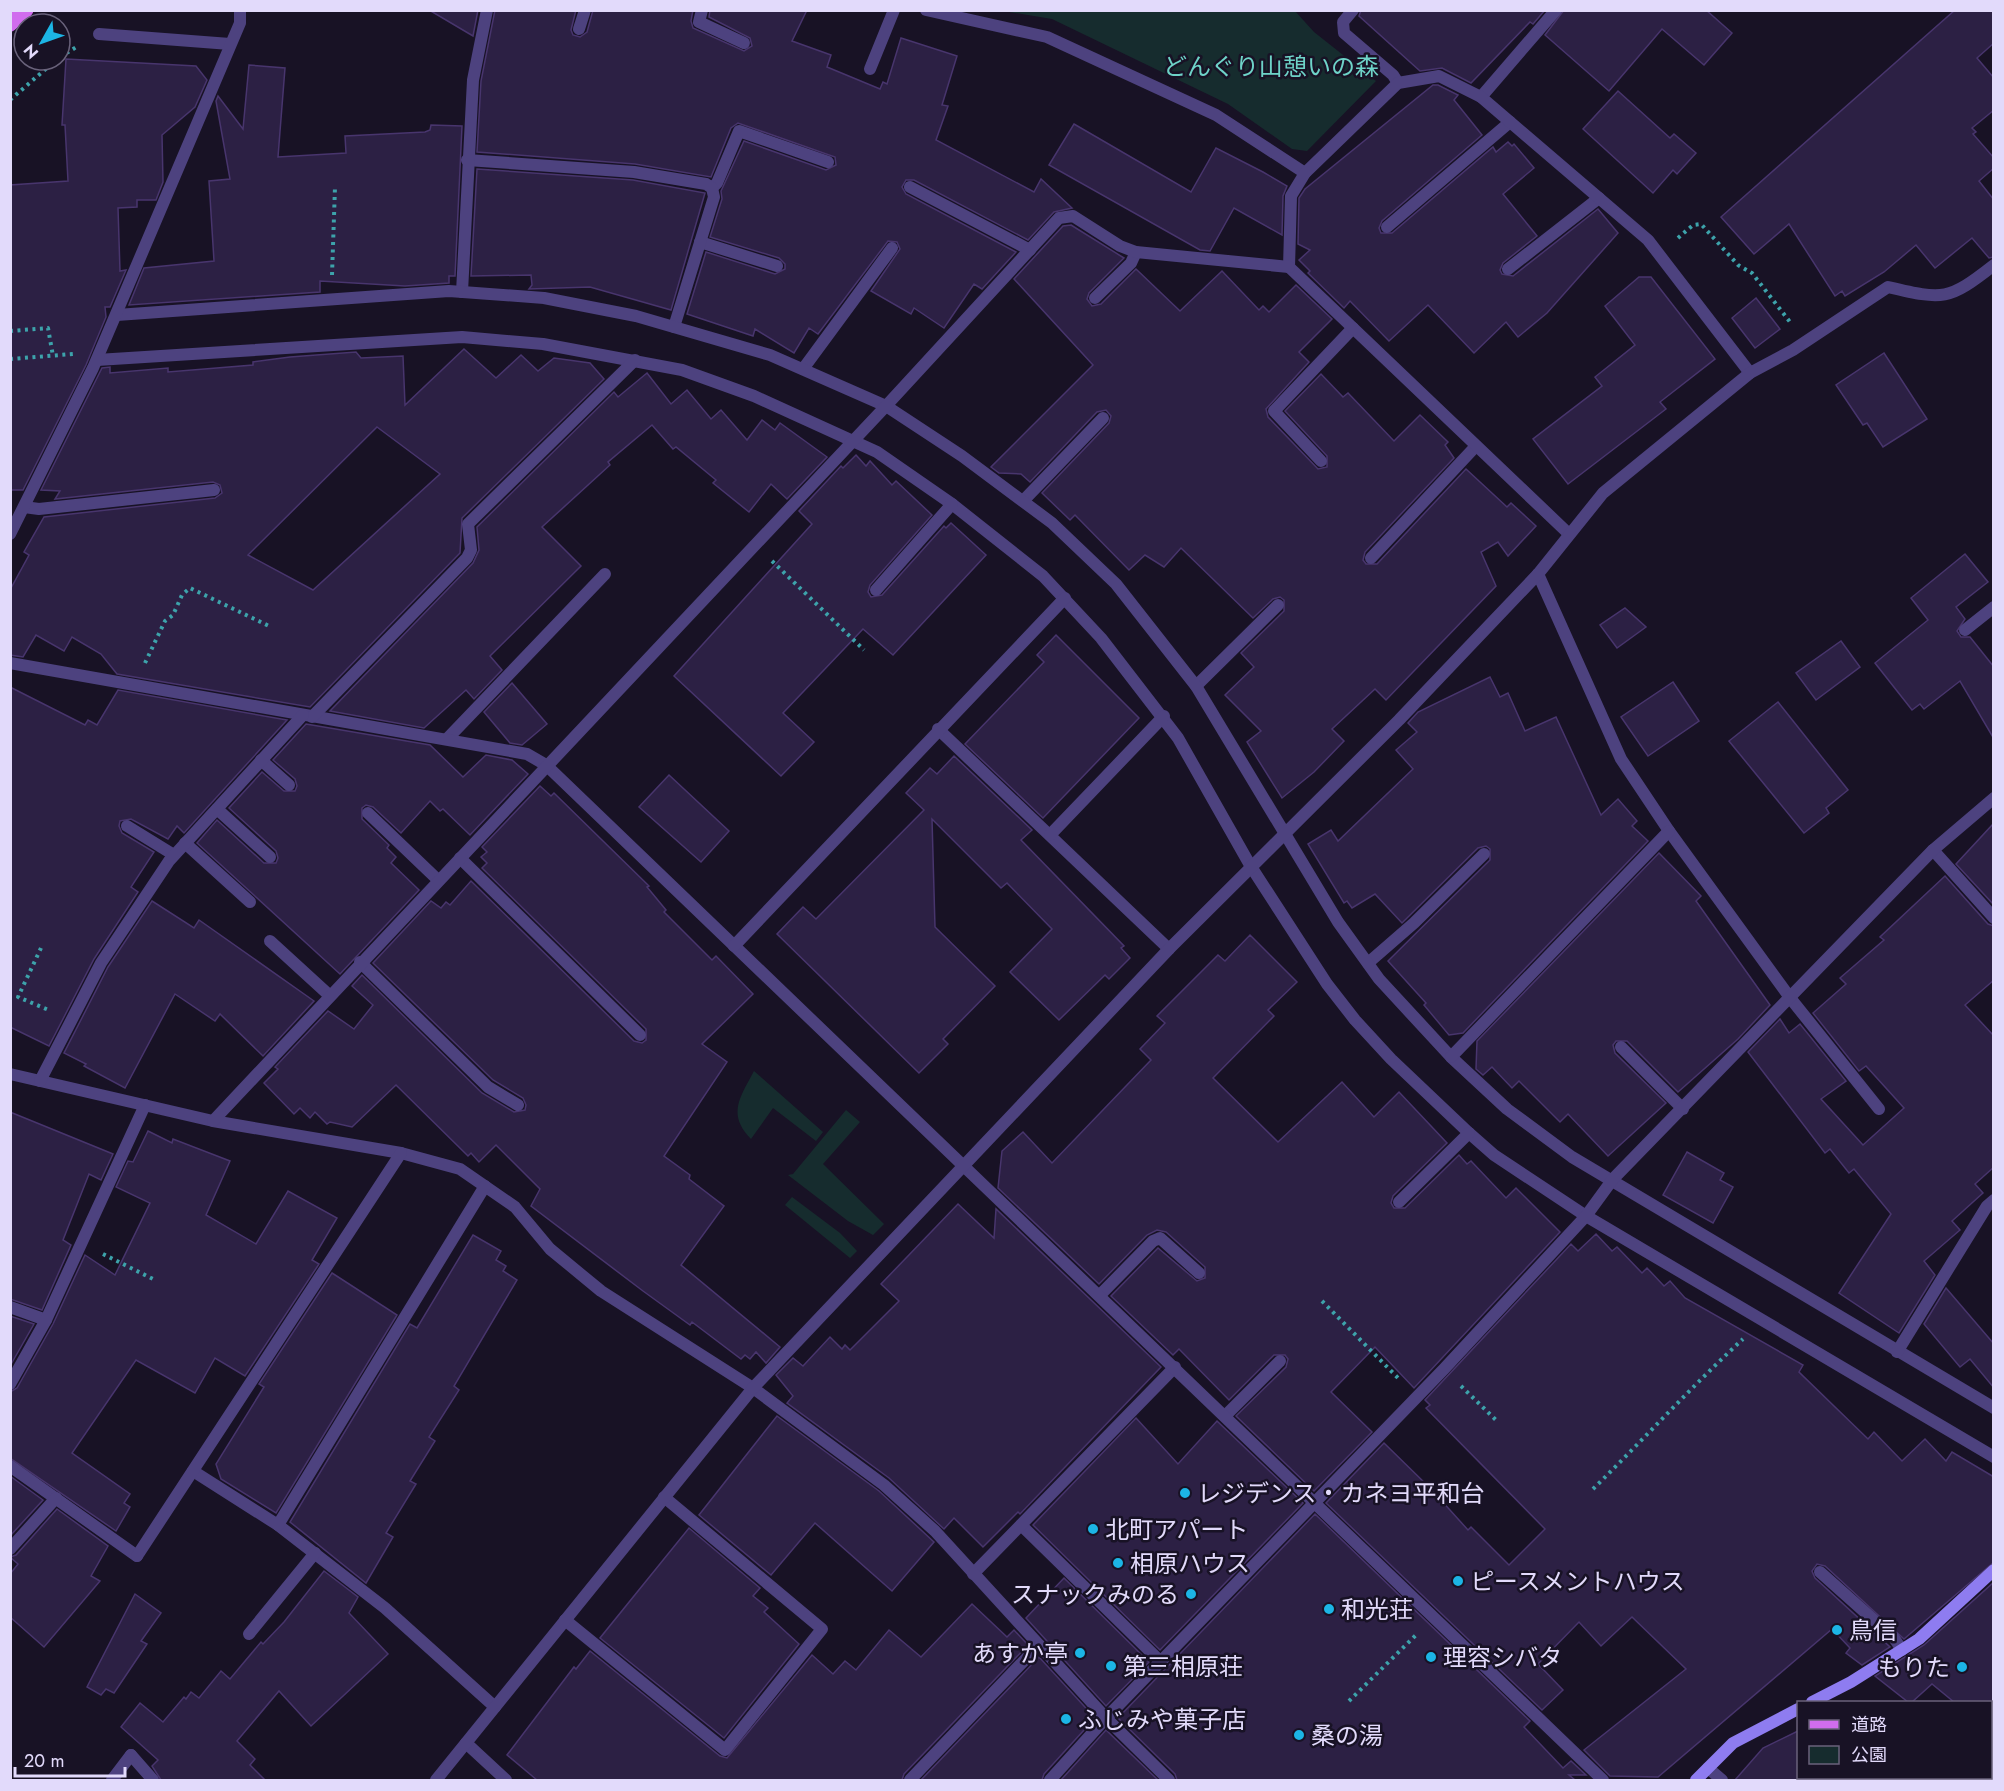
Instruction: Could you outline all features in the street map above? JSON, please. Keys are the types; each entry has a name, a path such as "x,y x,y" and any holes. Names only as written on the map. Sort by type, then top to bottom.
{"main road":[{"path":"10,24 26,10"},
{"path":"1814,1701 1851,1682 1919,1639 1994,1570"},
{"path":"1696,1780 1733,1743 1797,1710"}],"street":[{"path":"10,534 99,356 117,315 240,23 240,10"},
{"path":"462,292 467,160 473,80 487,10"},
{"path":"579,29 585,10"},
{"path":"702,10 699,22 744,43"},
{"path":"870,69 894,10"},
{"path":"926,10 1047,37 1216,115 1305,173"},
{"path":"1353,10 1343,22 1344,33 1392,75 1398,84"},
{"path":"1481,97 1556,10"},
{"path":"99,34 230,44"},
{"path":"1289,267 1291,196 1305,173 1398,84 1439,76 1481,97 1648,240 1749,373"},
{"path":"1387,227 1510,122"},
{"path":"712,188 717,183 739,131 828,162"},
{"path":"467,160 634,172 706,184 712,188 714,197 674,327"},
{"path":"910,187 1030,250"},
{"path":"1508,269 1599,198"},
{"path":"213,1120 852,439 886,406 1059,218 1066,215 1073,216 1120,246 1136,252 1289,267 1569,534"},
{"path":"700,242 777,266"},
{"path":"803,369 892,249"},
{"path":"1095,298 1131,263 1136,252"},
{"path":"436,1780 753,1388 963,1163 1250,865 1399,720 1538,574 1562,547 1569,534 1602,493 1749,373 1806,342 1888,287 1933,297 1963,289 1994,265"},
{"path":"117,315 462,292 544,298 674,327 770,355 886,406 962,456 1052,523 1116,584 1196,686 1338,922 1368,963 1412,1017 1451,1057 1507,1108 1572,1157 1613,1179 1897,1352 1994,1408"},
{"path":"1321,460 1274,411 1353,328"},
{"path":"99,356 462,337 543,344 682,370 754,396 877,452 952,504 1042,576 1065,598 1164,716 1250,865 1327,984 1355,1020 1430,1098 1494,1155 1586,1216 1994,1456"},
{"path":"40,1081 101,963 174,855 261,760 466,558 471,550 468,524 635,360"},
{"path":"1023,501 1103,418"},
{"path":"1371,558 1476,446"},
{"path":"24,507 39,509 214,490"},
{"path":"876,590 952,504"},
{"path":"447,739 604,574"},
{"path":"1538,574 1621,759 1669,831 1791,999 1879,1109"},
{"path":"734,946 1065,598"},
{"path":"1196,686 1278,605"},
{"path":"1965,630 1994,606"},
{"path":"10,663 527,754 546,765 1603,1780"},
{"path":"1050,835 1164,716"},
{"path":"938,729 1169,949"},
{"path":"261,760 289,785"},
{"path":"1050,1780 1313,1501 1444,1369 1586,1216 1613,1179 1791,999 1933,850 1994,798"},
{"path":"217,809 270,857"},
{"path":"368,813 438,880"},
{"path":"127,826 174,855"},
{"path":"1451,1057 1669,831"},
{"path":"185,843 250,902"},
{"path":"1933,850 1994,918"},
{"path":"1368,963 1414,923 1484,854"},
{"path":"460,858 640,1035"},
{"path":"270,941 330,994"},
{"path":"360,962 488,1087 518,1105"},
{"path":"1621,1047 1683,1109"},
{"path":"10,1074 213,1120 401,1153 460,1168 515,1207 550,1249 601,1291 753,1388 884,1485 935,1531 1106,1718 1169,1780"},
{"path":"10,1384 46,1320 145,1105"},
{"path":"1399,1202 1469,1133"},
{"path":"10,1466 137,1556 401,1153"},
{"path":"278,1525 485,1185"},
{"path":"1897,1352 1987,1206 1994,1200"},
{"path":"1100,1295 1153,1241 1160,1238 1199,1273"},
{"path":"10,1307 46,1320"},
{"path":"1225,1416 1280,1361"},
{"path":"973,1574 1175,1367"},
{"path":"193,1471 278,1525 385,1608 495,1707"},
{"path":"565,1620 725,1750 822,1629 664,1497"},
{"path":"10,1549 56,1498"},
{"path":"1021,1525 1160,1661"},
{"path":"249,1634 315,1554"},
{"path":"1820,1572 1894,1638 1902,1650"},
{"path":"910,1780 1039,1645"},
{"path":"466,1743 506,1780"},
{"path":"111,1780 131,1755 153,1780"},
{"path":"1708,1768 1722,1780"}],"path":[{"path":"10,100 42,72"},
{"path":"332,300 335,187"},
{"path":"1659,254 1693,225 1701,224 1738,265 1752,273 1806,342"},
{"path":"10,331 48,327 53,356"},
{"path":"10,359 99,356"},
{"path":"754,544 864,650"},
{"path":"134,685 165,621 173,615 182,595 190,588 269,626"},
{"path":"41,948 18,997 54,1012"},
{"path":"81,1244 153,1279"},
{"path":"1322,1301 1417,1396"},
{"path":"1593,1489 1655,1429 1681,1397 1762,1320"},
{"path":"1444,1369 1497,1421"},
{"path":"1349,1701 1434,1617"}],"green space":[{"name":"どんぐり山憩いの森","path":"1003,11 1295,11 1314,32 1376,81 1307,151 1292,149 1228,104 1052,19"},
{"path":"754,1071 823,1132 816,1141 773,1108 751,1139 743,1130 739,1121 738,1105"},
{"path":"846,1110 860,1122 823,1164 884,1224 873,1235 848,1221 788,1175 793,1174"},
{"path":"792,1197 840,1233 857,1251 850,1258 785,1205"}],"building":[{"path":"429,10 478,10 473,36"},
{"path":"495,10 576,10 571,30 573,35 580,37 587,32 593,10 693,10 691,21 693,28 744,51 752,46 750,38 709,17 710,10 807,10 792,41 831,55 827,67 880,89 883,82 887,84 901,38 957,56 942,105 948,106 936,140 1034,192 1041,179 1072,208 1054,212 1028,240 914,180 906,180 902,187 906,194 1016,252 982,289 974,284 944,328 914,308 911,314 871,291 900,249 897,242 888,241 818,334 809,328 794,353 755,329 753,336 687,314 706,252 775,274 785,269 785,264 779,258 710,237 722,199 721,191 744,141 826,170 836,165 835,157 738,123 731,128 711,177 635,164 477,152 481,81"},
{"path":"1361,10 1545,10 1533,24 1530,22 1471,83 1442,68 1420,71 1359,16"},
{"path":"1564,10 1706,10 1732,33 1704,65 1662,29 1609,91 1545,35"},
{"path":"1955,10 1994,10 1994,43 1977,58 1994,78 1994,110 1972,128 1976,132 1973,134 1994,158 1994,168 1979,181 1994,200 1994,257 1989,258 1972,238 1935,268 1916,245 1884,272 1845,296 1842,291 1835,296 1789,224 1754,254 1721,217"},
{"path":"72,59 196,66 207,80 195,107 162,135 163,182 156,200 137,200 137,207 118,208 120,271 126,270 110,307 105,307 106,317 86,365 23,490 10,490 10,185 68,181 65,125 62,125 65,72 72,72"},
{"path":"249,65 285,68 278,157 346,153 345,136 425,132 430,130 431,125 462,126 455,276 449,276 449,283 405,286 320,281 320,292 129,305 144,268 214,261 209,181 230,179 216,101 218,96 243,129"},
{"path":"1433,85 1438,85 1458,95 1454,100 1482,135 1382,221 1379,228 1381,233 1392,233 1493,147 1496,152 1508,142 1512,146 1514,144 1534,168 1503,194 1537,236 1503,263 1500,270 1502,274 1513,276 1598,209 1618,233 1547,313 1518,337 1506,322 1474,353 1428,305 1389,341 1350,301 1344,308 1308,273 1310,271 1299,260 1310,250 1298,244 1299,198 1305,189"},
{"path":"1618,91 1670,138 1674,134 1696,153 1677,174 1673,170 1653,193 1583,129"},
{"path":"1074,124 1191,192 1216,148 1263,172 1287,186 1283,196 1282,235 1234,208 1210,251 1200,250 1049,165"},
{"path":"477,169 633,180 705,193 671,310 590,287 529,289 532,285 531,275 471,276"},
{"path":"1071,225 1124,258 1089,293 1087,299 1092,306 1101,304 1136,269 1180,311 1222,271 1259,310 1263,306 1269,312 1296,285 1332,319 1299,352 1309,362 1266,409 1268,417 1318,469 1327,467 1327,456 1285,411 1321,374 1343,397 1348,393 1394,441 1420,415 1448,442 1445,445 1454,458 1365,552 1363,560 1366,564 1377,564 1466,469 1507,507 1511,503 1536,526 1508,556 1498,542 1481,552 1496,586 1386,700 1375,689 1332,729 1344,741 1314,772 1282,798 1247,742 1261,731 1225,695 1254,667 1241,653 1284,611 1284,600 1280,597 1273,599 1253,618 1181,548 1164,567 1145,555 1129,570 1075,515 1070,520 1042,493 1109,423 1111,416 1106,410 1097,412 1030,482 1021,474 999,473 991,467 1093,365 1014,279 1063,226"},
{"path":"1639,277 1651,277 1715,359 1660,402 1666,409 1568,484 1533,439 1602,386 1595,377 1635,345 1605,306"},
{"path":"1756,298 1780,329 1755,348 1732,318"},
{"path":"464,349 496,378 521,355 538,371 554,358 590,363 604,379 462,518 460,553 310,707 117,674 101,654 72,637 64,651 36,635 23,657 10,655 10,590 29,555 24,552 44,517 215,498 222,493 220,485 213,482 55,499 60,491 41,490 102,368 110,367 110,373 168,368 168,372 253,365 253,362 290,357 356,352 361,358 403,356 405,405","holes":["377,427 440,474 313,590 248,555"]},
{"path":"1884,353 1927,419 1883,447 1867,423 1863,425 1836,385"},
{"path":"647,373 671,404 687,390 711,419 721,410 747,440 762,420 775,430 780,423 827,457 787,499 771,484 749,512 713,483 716,480 676,447 673,449 652,425 608,462 610,465 542,527 581,566 490,656 502,670 474,699 466,690 424,728 330,711 473,563 479,550 477,527 614,392 618,397"},
{"path":"856,455 866,466 870,461 892,485 896,481 932,515 870,585 868,592 871,597 882,595 944,526 946,528 951,523 986,555 893,655 863,629 783,713 814,742 781,776 674,676 812,524 799,511 841,466 843,468"},
{"path":"1965,554 1988,582 1956,607 1965,619 1957,631 1961,637 1970,637 1994,667 1994,739 1960,681 1924,709 1920,704 1912,710 1875,663 1928,620 1911,598"},
{"path":"1625,608 1646,627 1617,648 1600,625"},
{"path":"1056,635 1139,718 1043,818 965,744 1044,662 1037,655"},
{"path":"1841,641 1860,667 1816,700 1796,673"},
{"path":"1490,677 1500,697 1508,693 1525,731 1556,717 1601,815 1618,799 1637,821 1632,826 1648,841 1463,1033 1449,1035 1424,1005 1426,1003 1388,961 1490,860 1490,849 1486,846 1478,848 1402,923 1375,894 1352,908 1347,901 1344,903 1308,844 1331,830 1338,841 1413,769 1396,750 1417,732 1408,723 1418,712"},
{"path":"1673,682 1699,721 1648,756 1621,717"},
{"path":"512,683 547,724 522,745 510,743 484,712"},
{"path":"10,687 85,725 88,720 97,725 118,690 287,720 184,833 177,826 168,839 131,819 120,821 119,826 122,833 154,852 131,887 138,892 94,959 49,1046 10,1027"},
{"path":"1778,702 1848,790 1826,808 1829,813 1804,833 1729,741"},
{"path":"306,724 430,745 463,777 486,755 512,760 528,774 470,835 443,809 440,811 430,801 401,833 373,807 366,805 362,808 362,819 389,845 387,848 396,857 391,863 419,890 340,974 197,843 217,820 264,863 276,863 278,858 276,851 229,808 262,772 284,791 295,791 297,786 295,779 273,760"},
{"path":"954,756 1032,830 1021,840 1124,946 1121,948 1130,958 1109,979 1105,975 1059,1020 1010,972 1052,929 1007,883 1001,888 932,819 935,927 995,986 943,1039 948,1044 919,1073 777,934 803,907 816,919 924,810 906,793 930,768 937,774"},
{"path":"669,775 729,831 701,862 639,807"},
{"path":"540,786 551,796 554,793 649,886 647,887 666,910 664,912 712,960 716,956 753,994 702,1044 727,1062 664,1156 690,1175 689,1179 724,1206 681,1265 780,1347 766,1363 756,1352 750,1359 745,1355 741,1359 692,1322 690,1325 643,1291 531,1206 540,1189 496,1145 479,1162 471,1153 468,1156 396,1085 352,1127 330,1122 327,1124 315,1112 310,1118 300,1108 294,1114 264,1083 278,1069 275,1067 328,1011 354,1029 373,1005 352,986 362,975 482,1093 514,1112 525,1110 526,1105 523,1098 493,1080 373,963 431,901 441,908 446,902 450,905 471,881 634,1041 642,1043 646,1040 646,1029 482,868 487,863 481,857 487,852 482,847"},
{"path":"1994,823 1994,905 1956,864"},
{"path":"1659,853 1701,896 1696,901 1770,1005 1738,1039 1678,1092 1627,1041 1616,1041 1613,1045 1615,1053 1666,1103 1608,1156 1568,1114 1560,1122 1519,1081 1512,1088 1492,1067 1483,1075 1476,1069 1477,1041"},
{"path":"1945,876 1988,924 1994,926 1994,980 1965,1005 1994,1036 1994,1167 1975,1184 1983,1193 1952,1221 1960,1230 1924,1261 1935,1275 1899,1333 1839,1293 1891,1214 1854,1169 1849,1173 1830,1149 1825,1153 1748,1052 1780,1019 1789,1033 1800,1024 1846,1081 1821,1099 1863,1145 1904,1108 1866,1066 1859,1071 1813,1013 1846,984 1840,978 1884,940 1880,937"},
{"path":"152,901 194,928 199,920 314,1001 263,1056 220,1014 215,1021 175,994 125,1088 64,1053 108,967"},
{"path":"1250,935 1297,982 1268,1010 1274,1016 1213,1078 1278,1142 1342,1082 1374,1117 1399,1092 1447,1143 1393,1196 1391,1203 1394,1208 1405,1208 1459,1155 1467,1164 1471,1161 1506,1198 1516,1188 1560,1232 1414,1388 1375,1347 1331,1392 1372,1432 1314,1491 1236,1416 1286,1367 1288,1359 1285,1355 1274,1355 1229,1400 1179,1349 1173,1355 1111,1296 1158,1248 1197,1281 1205,1278 1205,1267 1166,1232 1157,1230 1147,1235 1099,1284 998,1188 1002,1151 1023,1132 1052,1163 1151,1060 1140,1049 1165,1023 1157,1016 1218,955 1225,961"},
{"path":"10,1112 113,1154 101,1180 89,1174 63,1240 71,1245 42,1310 10,1299"},
{"path":"148,1131 172,1143 173,1139 230,1161 206,1215 256,1244 288,1191 337,1218 312,1260 319,1264 245,1376 215,1358 195,1393 136,1360 72,1453 130,1494 124,1503 130,1507 116,1531 10,1458 10,1392 17,1388 53,1324 85,1255 115,1275 150,1203 116,1187 128,1161 133,1162"},
{"path":"1687,1152 1724,1173 1720,1180 1733,1187 1713,1223 1663,1195"},
{"path":"958,1204 994,1238 996,1209 1161,1367 1020,1514 1018,1512 983,1547 954,1518 944,1529 889,1478 787,1403 793,1396 776,1375 793,1358 803,1366 830,1337 842,1349 845,1345 850,1350 899,1301 881,1284"},
{"path":"1596,1234 1612,1251 1617,1247 1642,1273 1647,1268 1664,1286 1670,1281 1685,1298 1803,1365 1799,1372 1868,1439 1874,1432 1902,1461 1925,1439 1946,1461 1952,1452 1994,1477 1994,1562 1904,1639 1825,1566 1817,1564 1812,1571 1815,1578 1890,1647 1862,1665 1846,1653 1850,1648 1832,1629 1658,1777 1610,1776 1584,1750 1686,1669 1632,1617 1601,1646 1579,1622 1538,1664 1563,1690 1542,1710 1326,1503 1384,1443 1431,1489 1468,1530 1471,1527 1509,1565 1545,1529 1426,1408 1430,1405 1425,1400 1571,1244 1578,1251"},
{"path":"473,1235 501,1251 496,1260 506,1266 503,1271 517,1280 454,1386 459,1390 429,1437 435,1441 410,1481 416,1484 386,1533 393,1537 366,1583 290,1522 410,1324 417,1328"},
{"path":"332,1273 397,1315 276,1513 221,1479 216,1464 264,1387 259,1384"},
{"path":"1946,1288 1994,1344 1994,1388 1970,1359 1960,1367 1924,1324"},
{"path":"10,1316 34,1324 10,1366"},
{"path":"777,1416 879,1491 934,1542 892,1591 815,1523 771,1575 699,1515"},
{"path":"1136,1418 1178,1464 1217,1421 1303,1503 1160,1650 1033,1525"},
{"path":"10,1476 43,1500 10,1536"},
{"path":"57,1509 108,1546 91,1576 100,1581 44,1647 10,1617 10,1574 18,1564 10,1557 16,1555"},
{"path":"1315,1514 1530,1721 1524,1727 1563,1768 1571,1761 1586,1775 1569,1775 1575,1780 1177,1780 1175,1774 1118,1718"},
{"path":"689,1528 760,1588 753,1596 768,1608 764,1612 799,1644 724,1738 600,1638"},
{"path":"324,1571 358,1597 349,1613 388,1654 311,1726 279,1691 237,1741 255,1759 250,1765 265,1780 161,1780 152,1766 158,1760 121,1727 140,1703 163,1722 191,1692 199,1698 221,1671 230,1679 261,1642 263,1644 284,1622"},
{"path":"1064,1578 1149,1662 1106,1706 1026,1618"},
{"path":"1994,1582 1994,1702 1953,1701 1932,1684 1913,1701 1907,1701 1875,1676 1924,1645"},
{"path":"135,1594 161,1613 141,1641 147,1644 114,1693 106,1689 101,1695 87,1687"},
{"path":"972,1604 1007,1637 1014,1630 1028,1645 904,1774 902,1780 537,1780 507,1755 574,1667 576,1669 590,1651 720,1756 727,1758 812,1655 833,1674 845,1661 856,1670 889,1630 921,1657"},
{"path":"1039,1657 1095,1718 1044,1774 1042,1780 921,1780"},
{"path":"1106,1730 1158,1780 1061,1780"},
{"path":"1797,1731 1798,1780 1735,1780 1763,1748"}],"place":[{"name":"レジデンス・カネヨ平和台","path":"1185,1493"},
{"name":"北町アパート","path":"1093,1529"},
{"name":"相原ハウス","path":"1118,1563"},
{"name":"ピースメントハウス","path":"1458,1581"},
{"name":"スナックみのる","path":"1191,1594"},
{"name":"和光荘","path":"1329,1609"},
{"name":"鳥信","path":"1837,1630"},
{"name":"あすか亭","path":"1080,1653"},
{"name":"理容シバタ","path":"1431,1657"},
{"name":"第三相原荘","path":"1111,1666"},
{"name":"もりた","path":"1962,1667"},
{"name":"ふじみや菓子店","path":"1066,1719"},
{"name":"桑の湯","path":"1299,1735"}]}
